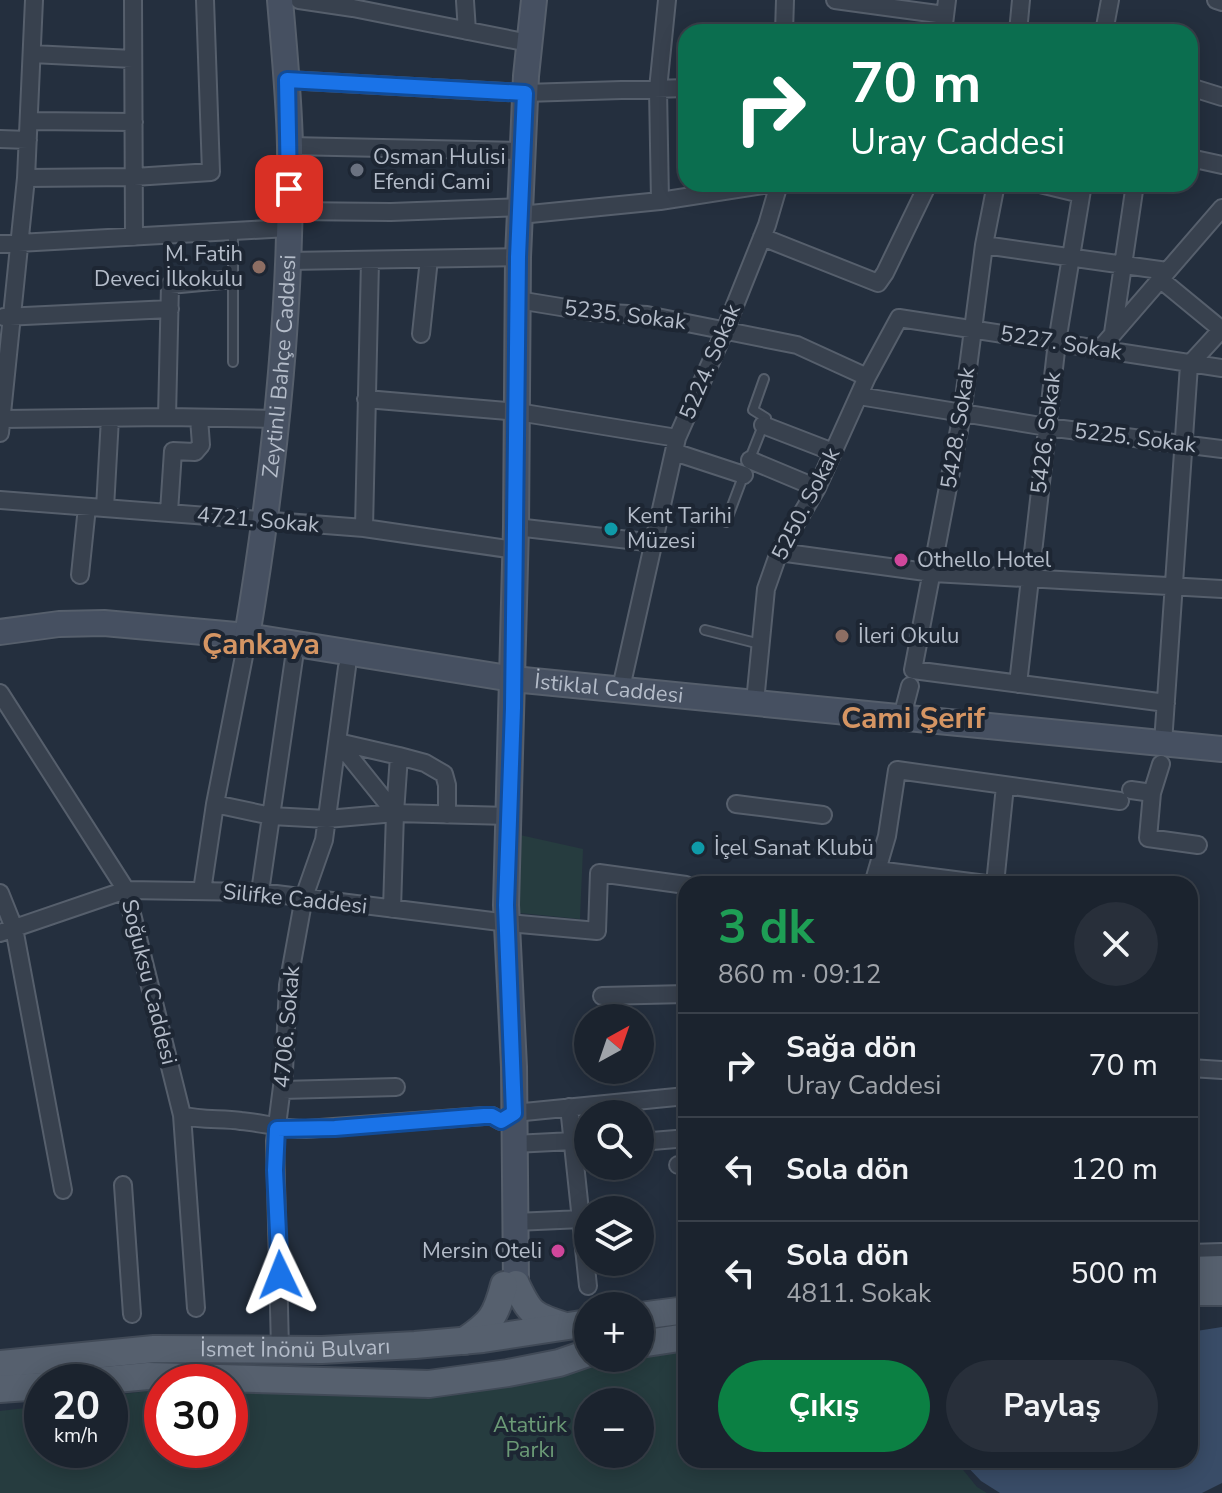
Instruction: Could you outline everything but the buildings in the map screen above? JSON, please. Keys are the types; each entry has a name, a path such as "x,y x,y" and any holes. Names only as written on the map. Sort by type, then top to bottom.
{"main road":[{"path":"1198,1270 1222,1269"},
{"path":"510,1284 527,1308 542,1319 574,1324"},
{"path":"463,1341 485,1327 497,1313 510,1284"},
{"path":"1198,1292 1222,1292"},
{"path":"654,1314 678,1311"},
{"name":"İsmet İnönü Bulvarı","path":"0,1364 154,1349 338,1349 463,1341 574,1325"},
{"path":"654,1342 678,1338"},
{"name":"İsmet İnönü Bulvarı","path":"128,1378 429,1384 508,1373 574,1358"},
{"path":"0,1389 24,1387"}],"street":[{"path":"34,0 26,178 20,244 6,317 1,428 110,418 277,419"},
{"path":"133,0 134,237"},
{"path":"26,178 134,177 211,172 205,0"},
{"name":"Zeytinli Bahçe Caddesi","path":"246,644 266,521 289,261 290,146 280,0"},
{"path":"299,0 353,4 529,43"},
{"path":"510,1284 508,923 518,257 525,93 534,0"},
{"path":"660,201 658,89 667,0"},
{"path":"784,24 785,0"},
{"path":"835,0 945,16"},
{"path":"1019,24 1021,0"},
{"path":"1106,24 1110,0"},
{"path":"1216,0 1222,2"},
{"path":"465,1 467,31"},
{"path":"32,54 133,59"},
{"path":"287,80 525,93 678,88"},
{"path":"1198,90 1222,97"},
{"path":"29,121 134,122"},
{"path":"0,139 28,140"},
{"path":"290,146 523,151"},
{"path":"1198,160 1222,165"},
{"path":"0,244 233,231 288,219 391,212 520,211 660,201 718,192"},
{"name":"5224. Sokak","path":"621,688 675,445 725,330 776,192"},
{"path":"762,237 878,283 924,192"},
{"name":"5428. Sokak","path":"902,717 933,573 962,414 984,245 994,192"},
{"name":"5426. Sokak","path":"1018,684 1057,342 1082,192"},
{"path":"1112,335 1134,192"},
{"path":"1100,349 1222,208"},
{"path":"984,245 1123,264 1164,275 1222,330 1189,365 1162,754 1152,793 1148,838 1198,845"},
{"path":"289,261 518,257"},
{"path":"421,334 429,259"},
{"path":"364,528 370,261"},
{"path":"167,417 170,285 233,279"},
{"name":"5235. Sokak","path":"518,300 591,312 647,315 797,345 867,377"},
{"path":"6,317 170,309"},
{"name":"5227. Sokak","path":"899,318 1222,368"},
{"name":"5250. Sokak","path":"755,702 766,589 779,552 817,488 867,377 899,318"},
{"name":"5225. Sokak","path":"859,396 1047,427 1222,449"},
{"path":"366,399 518,412 675,445 817,488"},
{"path":"105,508 110,418"},
{"path":"169,512 173,451 195,452 201,445 199,418"},
{"path":"763,425 833,452"},
{"name":"4721. Sokak","path":"0,500 515,538 655,543"},
{"path":"80,575 87,507"},
{"path":"779,552 933,573 1222,589"},
{"name":"İstiklal Caddesi","path":"0,632 59,624 104,623 513,679 902,717 1162,754 1222,749"},
{"path":"202,891 215,804 246,644"},
{"path":"260,892 294,658"},
{"name":"4706. Sokak","path":"280,1349 275,1170 288,985 304,897 324,840 347,667"},
{"path":"912,678 1018,684 1166,703"},
{"name":"Soğuksu Caddesi","path":"0,693 126,890 182,1115 196,1308"},
{"path":"338,742 425,763 444,774 447,815"},
{"path":"338,742 395,813"},
{"path":"392,909 399,756"},
{"path":"875,876 887,836 897,770 1005,786 1126,796 1152,793"},
{"path":"996,876 1005,786"},
{"path":"215,804 271,816 327,819 395,813 509,816"},
{"path":"736,804 823,815"},
{"name":"Silifke Caddesi","path":"7,930 126,890 260,892 597,931 599,873 678,884"},
{"path":"0,893 63,1190"},
{"path":"602,996 678,994"},
{"path":"1198,1068 1222,1070"},
{"path":"282,1090 396,1087"},
{"path":"182,1115 195,1119 243,1121 277,1129 321,1129 484,1116 507,1117 569,1107 678,1097"},
{"path":"569,1107 574,1128"},
{"path":"507,1117 514,1144 515,1222 510,1284"},
{"path":"654,1141 676,1139"},
{"path":"514,1144 574,1145"},
{"path":"123,1185 132,1314"},
{"path":"515,1222 574,1219"},
{"path":"1198,1253 1222,1252"},
{"path":"587,1276 588,1286"}],"lane":[{"path":"233,231 233,362"},
{"path":"726,522 766,418 753,410 764,379"},
{"path":"705,630 760,644"}],"green space":[{"path":"520,835 583,849 580,919 520,913"},
{"name":"Atatürk Parkı","path":"671,1348 678,1350 678,1468 962,1468 977,1487 987,1493 0,1493 0,1411 24,1408 24,1468 128,1468 128,1394 144,1391 144,1468 248,1468 248,1388 334,1392 485,1390 574,1372 654,1372 654,1352"}],"water":[{"path":"1222,1327 1222,1483 1202,1493 1000,1493 981,1481 969,1468 1198,1468 1198,1331"}],"place":[{"name":"Osman Hulisi Efendi Cami","path":"357,170"},
{"name":"M. Fatih Deveci İlkokulu","path":"259,267"},
{"name":"Kent Tarihi Müzesi","path":"611,529"},
{"name":"Othello Hotel","path":"901,560"},
{"name":"İleri Okulu","path":"842,636"},
{"name":"İçel Sanat Klubü","path":"698,848"},
{"name":"Mersin Oteli","path":"558,1251"}],"district":[{"name":"Çankaya","path":"261,644"},
{"name":"Cami Şerif","path":"913,718"}],"route":[{"path":"280,1275 275,1170 277,1129 335,1128 484,1116 501,1121 514,1113 506,905 513,708 518,257 525,93 287,80 289,189"}]}
